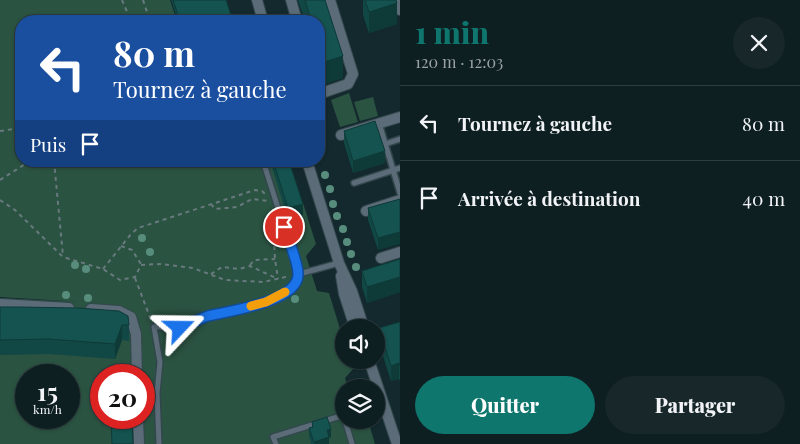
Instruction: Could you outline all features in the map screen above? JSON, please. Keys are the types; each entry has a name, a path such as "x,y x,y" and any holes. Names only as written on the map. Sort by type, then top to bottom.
{"street":[{"path":"257,0 261,15"},
{"path":"291,0 295,15"},
{"path":"325,91 348,84 353,74 330,0"},
{"path":"397,0 400,10"},
{"path":"341,136 400,117"},
{"path":"309,167 339,263 352,291 361,319"},
{"path":"366,211 400,200"},
{"path":"381,258 400,252"},
{"path":"339,263 344,294 352,319"},
{"path":"0,304 119,311 131,317 136,334 137,364"},
{"path":"373,369 398,444"},
{"path":"138,429 139,444"}],"lane":[{"path":"379,123 400,192"},
{"path":"385,144 400,139"},
{"path":"159,444 157,393 160,362 154,327 180,328 207,316 266,302 279,296 296,284 298,274 265,167"},
{"path":"354,183 400,168"},
{"path":"298,274 339,263"},
{"path":"276,444 274,437 335,418"},
{"path":"348,429 352,444"}],"path":[{"path":"122,0 128,15"},
{"path":"143,0 148,15"},
{"path":"0,131 15,129"},
{"path":"0,180 21,167"},
{"path":"55,167 63,257"},
{"path":"103,268 138,228 255,190 262,191 268,196 270,204"},
{"path":"211,204 216,209 223,209 237,207 252,199 269,201"},
{"path":"0,200 15,210 63,257 103,268 120,280 135,277"},
{"path":"273,220 278,278"},
{"path":"121,246 132,250 141,265"},
{"path":"250,266 254,260 275,259"},
{"path":"141,265 160,264 193,268 225,280 263,282 298,274"},
{"path":"141,265 135,277 154,327"},
{"path":"210,274 222,267 238,268 250,266 278,278"}],"green space":[{"path":"0,0 170,0 175,15 15,15 15,167 288,167 299,201 303,203 316,244 306,256 317,291 329,293 337,319 335,319 335,369 353,369 345,379 335,379 335,429 371,429 375,444 0,444 0,298 82,302 0,297"},
{"path":"349,93 358,122 340,127 331,100"},
{"path":"373,97 378,116 360,121 354,102"}],"building":[{"path":"173,0 226,0 231,15 178,15"},
{"path":"305,0 325,0 343,56 325,62 325,15 309,15"},
{"path":"365,0 396,0 397,3 369,12"},
{"path":"375,121 385,151 353,161 344,131"},
{"path":"275,167 291,167 303,204 288,208"},
{"path":"400,199 400,232 378,238 368,208"},
{"path":"400,259 400,277 367,287 362,271"},
{"path":"0,307 78,308 119,311 128,316 129,325 122,325 115,344 49,339 0,340"},
{"path":"400,322 400,366 399,363 391,366 385,347 385,326"},
{"path":"327,417 331,429 327,430 329,437 314,442 309,428 313,427 312,422"},
{"path":"111,429 132,429 133,444 112,444"}],"slow traffic":[{"path":"251,306 266,302 285,292"}],"route":[{"path":"180,328 207,316 266,302 279,296 296,284 298,274 284,227"}]}
